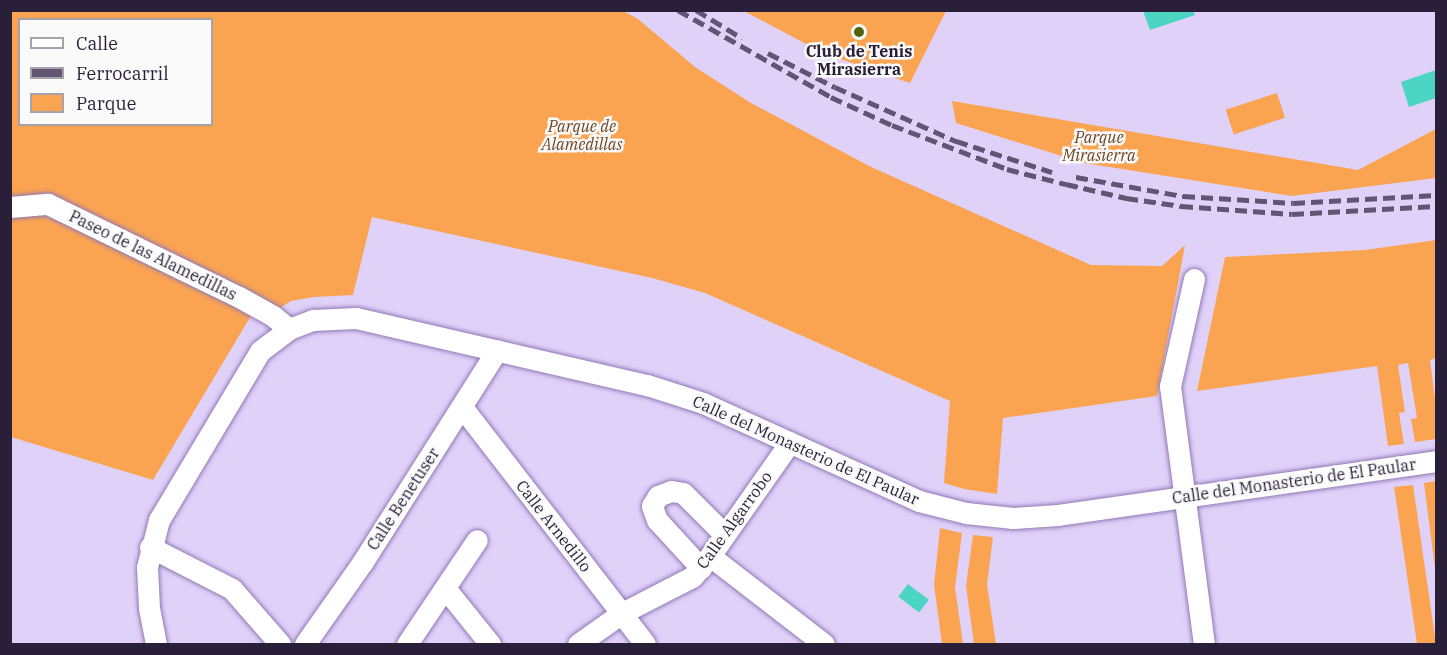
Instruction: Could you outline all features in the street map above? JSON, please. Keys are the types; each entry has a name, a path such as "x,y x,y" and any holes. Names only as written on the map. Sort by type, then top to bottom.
{"street":[{"name":"Paseo de las Alamedillas","path":"10,207 48,204 240,297 290,329"},
{"path":"1194,279 1170,386 1204,645"},
{"name":"Calle del Monasterio de El Paular","path":"156,645 148,598 147,567 150,547 159,520 248,367 269,342 290,329 314,320 356,318 647,385 703,403 919,501 966,513 1013,518 1058,515 1437,461"},
{"name":"Calle Benetuser","path":"305,645 362,563 497,350"},
{"name":"Calle Arnedillo","path":"462,407 645,645"},
{"name":"Calle Algarrobo","path":"578,645 622,613 692,577 790,442"},
{"path":"724,534 683,493 671,491 658,496 652,506 657,520 705,562 824,645"},
{"path":"406,645 477,540"},
{"path":"150,547 232,589 280,645"},
{"path":"445,588 490,645"}],"green space":[{"name":"Club de Tenis Mirasierra","path":"946,10 910,83 823,53 744,11"},
{"name":"Parque de Alamedillas","path":"10,11 623,11 638,19 695,67 751,103 869,166 1091,265 1162,266 1185,245 1157,396 1003,418 997,494 964,489 944,483 950,401 705,293 652,278 372,217 353,295 291,301 261,320 252,314 153,480 11,437"},
{"path":"1277,93 1285,118 1234,134 1226,110"},
{"name":"Parque Mirasierra","path":"952,101 1358,170 1436,129 1436,178 1292,196 1084,163 956,123"},
{"path":"1436,240 1436,358 1430,360 1436,407 1436,439 1415,442 1411,419 1417,418 1408,363 1398,365 1405,412 1399,413 1404,444 1388,446 1377,366 1197,391 1225,257 1365,250"},
{"path":"1436,481 1436,576 1424,483"},
{"path":"1413,485 1436,644 1417,644 1394,487"},
{"path":"940,528 962,533 955,587 963,644 942,644 934,585"},
{"path":"973,535 993,537 987,584 996,644 974,644 966,586"}],"shaded area":[{"path":"1143,11 1193,11 1195,15 1150,30"},
{"path":"1436,70 1436,98 1409,107 1401,82"},
{"path":"908,584 929,600 919,612 898,597"}],"railway":[{"path":"678,10 831,97 892,125 1007,169 1126,198 1181,206 1292,214 1436,206"},
{"path":"696,10 742,38"},
{"path":"768,53 835,87 956,141 1052,172"},
{"path":"1076,177 1183,196 1293,203 1436,195"}],"place":[{"name":"Club de Tenis Mirasierra","path":"859,32"}]}
